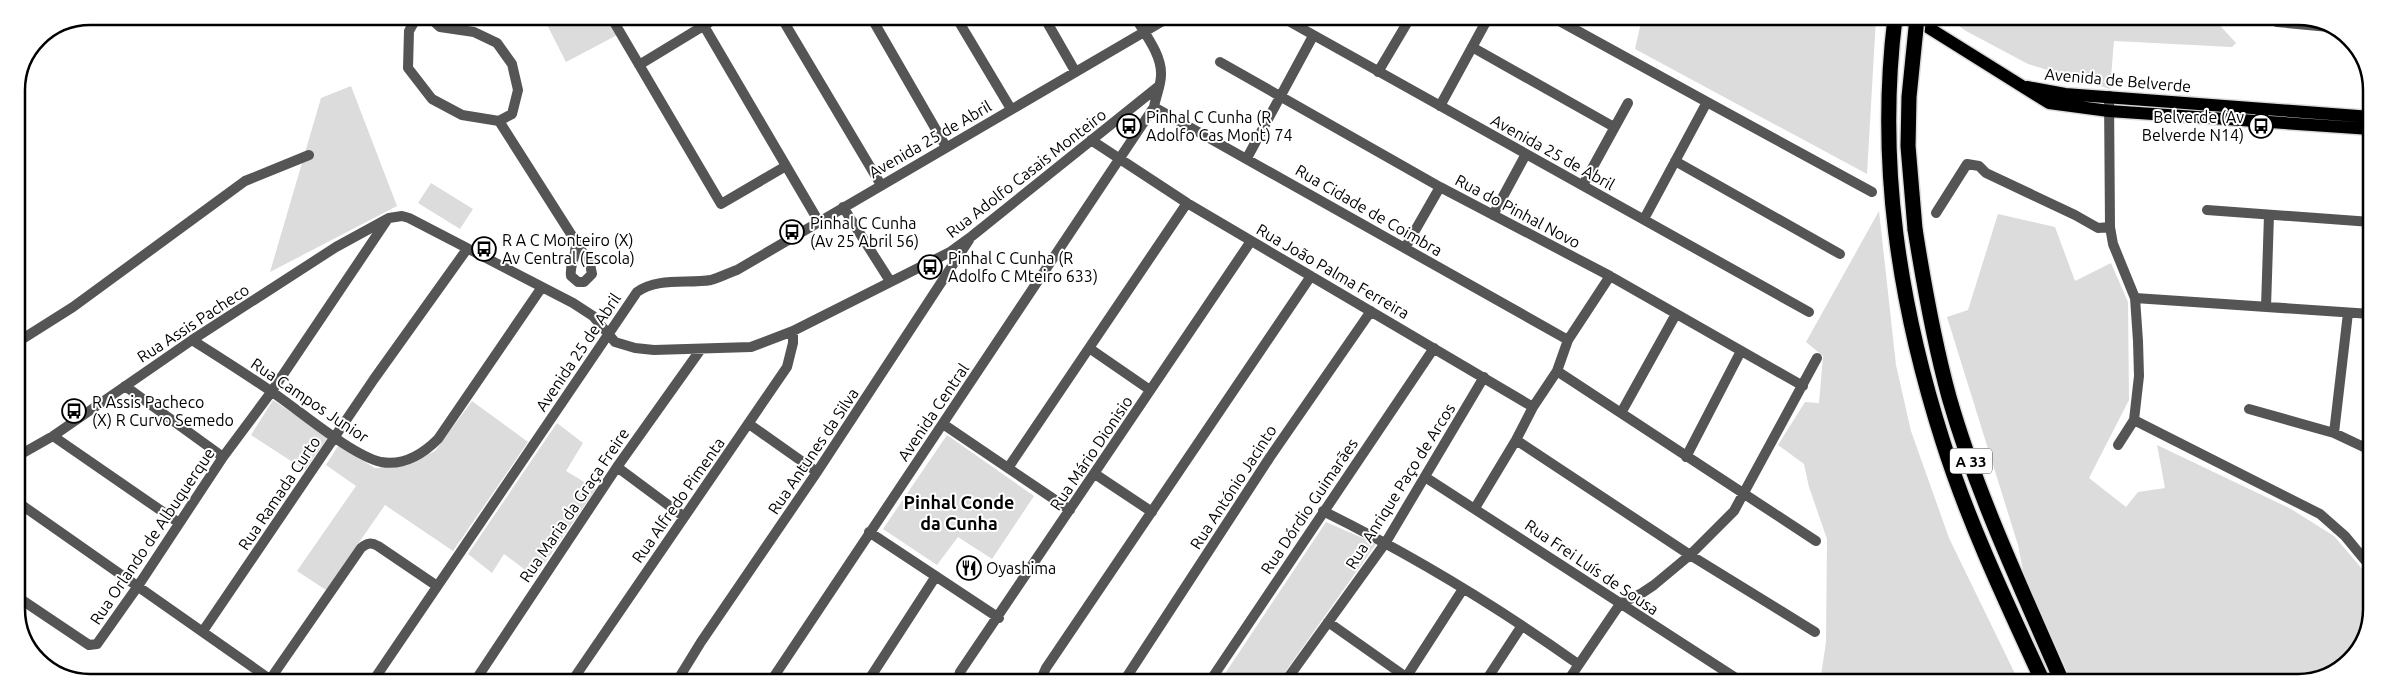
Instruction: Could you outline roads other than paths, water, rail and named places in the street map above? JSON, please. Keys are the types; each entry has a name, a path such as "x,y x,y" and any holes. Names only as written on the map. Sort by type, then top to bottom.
{"highway":[{"name":"A 33","path":"1894,25 1889,99 1888,154 1896,243 1914,340 1944,444 2003,594 2039,674"},
{"name":"A 33","path":"1914,25 1908,127 1911,188 1915,230 1930,316 1950,398 1994,522 2059,674"}],"main road":[{"path":"1926,25 2015,84"},
{"name":"Avenida de Belverde","path":"2015,84 2065,94 2363,116"},
{"name":"Avenida de Belverde","path":"2015,84 2049,103 2109,111 2363,129"}],"street":[{"path":"412,25 409,31 408,68 432,99 462,115 499,121 512,114 518,90 512,64 496,42 474,32 440,28 437,25"},
{"path":"616,25 721,204 786,166"},
{"path":"786,25 882,185"},
{"path":"876,25 946,147"},
{"path":"961,25 1011,109"},
{"path":"1049,25 1075,71"},
{"path":"1140,25 1158,56 1161,67 1159,86"},
{"name":"Avenida 25 de Abril","path":"377,674 637,292 642,288 668,282 712,280 737,270 1156,25"},
{"name":"Avenida 25 de Abril","path":"1295,25 1809,312"},
{"path":"1378,72 1406,25"},
{"path":"1440,106 1484,25"},
{"path":"1567,25 1872,192"},
{"path":"639,65 704,26 819,222"},
{"path":"1247,158 1313,36"},
{"path":"1472,47 1614,127"},
{"name":"Rua do Pinhal Novo","path":"1220,62 1440,187 1610,276 1803,386"},
{"name":"Avenida Central","path":"776,674 1154,107 1159,86"},
{"name":"Rua Adolfo Casais Monteiro","path":"389,218 402,216 409,218 542,287 593,316 621,345 635,348 701,349 751,347 793,331 950,252 1091,140 1122,118 1159,86"},
{"path":"2109,96 2110,227 2113,244 2135,298 2139,376 2134,420 2118,444"},
{"path":"1644,219 1707,102"},
{"path":"1583,185 1628,103"},
{"name":"Rua Cidade de Coimbra","path":"1154,107 1568,340"},
{"path":"499,121 575,241"},
{"name":"Rua João Palma Ferreira","path":"1091,140 1188,203 1533,407"},
{"path":"1493,215 1526,154"},
{"path":"25,337 73,307 245,181 309,155"},
{"path":"1675,161 1840,254"},
{"path":"1936,213 1967,164 1979,166 1986,174 2075,215 2098,228 2110,227"},
{"path":"1405,248 1440,187"},
{"path":"1008,468 1188,203"},
{"path":"842,207 890,281"},
{"path":"2207,210 2363,221"},
{"path":"2266,307 2269,215"},
{"name":"Rua Assis Pacheco","path":"25,452 53,436 192,340 336,247 389,218"},
{"name":"Rua Orlando de Albuquerque","path":"25,602 89,645 97,644 138,586 223,457 272,392 389,218"},
{"name":"Rua Antunes da Silva","path":"681,674 701,642 818,472 972,236"},
{"name":"Rua Mário Dionisio","path":"959,674 999,618 1251,241"},
{"name":"Rua Ramada Curto","path":"203,631 335,437 467,249"},
{"path":"1043,674 1311,276"},
{"path":"1475,508 1516,440 1533,407 1557,371 1568,340 1610,276"},
{"name":"Rua Campos Junior","path":"192,340 362,454 381,462 401,461 423,453 438,439 542,287"},
{"path":"2135,298 2363,314"},
{"name":"Rua António Jacinto","path":"1129,674 1262,470 1371,311"},
{"path":"2334,433 2348,313"},
{"path":"1621,413 1676,314"},
{"name":"Rua Alfredo Pimenta","path":"577,674 788,366 793,343 793,331"},
{"path":"1089,348 1150,390"},
{"name":"Rua Dórdio Guimarães","path":"1215,674 1434,348"},
{"name":"Rua Maria da Graça Freire","path":"480,674 617,467 701,349"},
{"path":"1686,457 1741,351"},
{"path":"1572,674 1620,604 1642,593 1690,555 1734,511 1817,358"},
{"path":"1557,371 1816,541"},
{"name":"Rua Anrique Paço de Arcos","path":"1291,674 1386,542 1484,377"},
{"path":"124,386 223,457"},
{"path":"2249,409 2334,433 2363,447"},
{"path":"2134,420 2320,514 2345,536 2363,557"},
{"path":"749,424 818,472"},
{"path":"943,424 1070,510"},
{"path":"53,436 179,524"},
{"path":"1516,440 1690,555 1815,632"},
{"path":"617,467 684,516"},
{"path":"1095,474 1152,512"},
{"name":"Rua Frei Luís de Sousa","path":"1425,477 1729,674"},
{"path":"25,508 264,674"},
{"path":"1324,511 1386,542 1463,589 1578,664"},
{"path":"870,532 999,618"},
{"path":"274,674 361,548 366,544 372,543 378,546 437,586"},
{"path":"873,674 936,576"},
{"path":"1407,674 1463,589"},
{"path":"1328,622 1397,674"},
{"path":"1490,674 1521,627"}],"place":[{"name":"Pinhal C Cunha (R Adolfo Cas Mont) 74","path":"1129,126"},
{"name":"Belverde (Av Belverde N14)","path":"2261,126"},
{"name":"Pinhal C Cunha (Av 25 Abril 56)","path":"792,232"},
{"name":"R A C Monteiro (X) Av Central (Escola)","path":"484,249"},
{"name":"Pinhal C Cunha (R Adolfo C Mteiro 633)","path":"930,267"},
{"name":"R Assis Pacheco (X) R Curvo Semedo","path":"74,411"},
{"name":"Oyashima","path":"969,568"}],"district":[{"name":"Pinhal Conde da Cunha","path":"959,512"}]}
